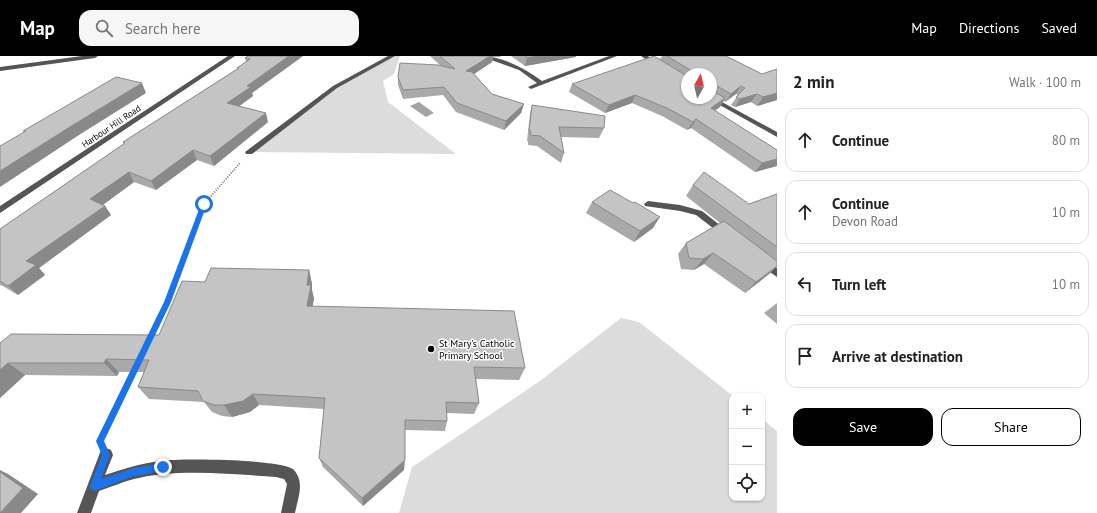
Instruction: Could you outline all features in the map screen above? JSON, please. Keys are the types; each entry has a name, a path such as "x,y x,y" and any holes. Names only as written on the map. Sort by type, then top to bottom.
{"street":[{"path":"0,69 95,56"},
{"name":"Harbour Hill Road","path":"0,210 232,56"},
{"path":"249,152 335,87 392,56"},
{"path":"483,56 521,69 541,83"},
{"path":"531,87 614,56"},
{"path":"644,56 661,68"},
{"path":"717,101 777,135"},
{"path":"648,204 680,208 699,213 734,240"},
{"path":"752,254 777,273"},
{"path":"84,513 106,455"},
{"path":"94,486 134,472 151,468 228,467 276,470 288,473 294,483 288,513"}],"path":[{"path":"147,344 167,302 204,204 249,152"},
{"path":"106,455 100,441 137,364"}],"shaded area":[{"path":"392,56 400,56 394,74 383,81 388,102 456,154 249,152 335,87"},
{"path":"419,102 434,113 426,117 410,106"},
{"path":"621,318 639,322 729,393 729,501 765,501 765,421 777,431 777,513 399,513 412,467 540,381"}],"building":[{"path":"248,56 289,56 247,86 251,87 227,103 266,113 210,156 193,150 151,181 129,172 90,199 105,206 26,261 36,265 8,286 0,281 0,229 125,143 123,142 239,68 237,68 250,59 245,58"},
{"path":"440,56 490,56 466,71 472,72 492,94 524,104 506,121 457,103 444,87 403,90 398,77 400,63 438,65 455,69"},
{"path":"525,56 538,56 527,58"},
{"path":"654,56 681,72 681,104 717,104 711,108 777,150 777,159 762,163 696,119 693,122 667,108 635,95 609,105 572,84"},
{"path":"667,56 726,56 762,74 777,69 777,93 763,97 757,94 740,99 736,97 745,88 741,86 731,94 717,86 717,68 687,68"},
{"path":"116,77 142,83 0,171 0,146"},
{"path":"717,93 725,98 717,104"},
{"path":"532,105 605,116 604,128 559,127 564,153 540,136 530,135 531,131 529,131"},
{"path":"704,172 749,204 777,194 777,247 693,185"},
{"path":"610,190 633,203 635,202 660,217 640,231 592,202"},
{"path":"724,221 777,261 777,266 756,282 713,253 703,259 689,258 686,243"},
{"path":"211,268 309,270 307,285 311,285 307,306 514,311 525,368 474,367 479,403 446,402 447,421 405,420 405,460 362,498 319,458 325,398 253,394 243,401 224,405 214,405 203,401 198,391 138,387 149,360 106,359 104,363 8,363 0,370 0,343 11,334 159,335 182,281 205,282"},
{"path":"0,472 23,488 0,513"}],"place":[{"name":"St Mary's Catholic Primary School","path":"431,349"}],"route":[{"path":"163,467 134,472 94,486 106,455 100,441 167,302 204,204"}]}
